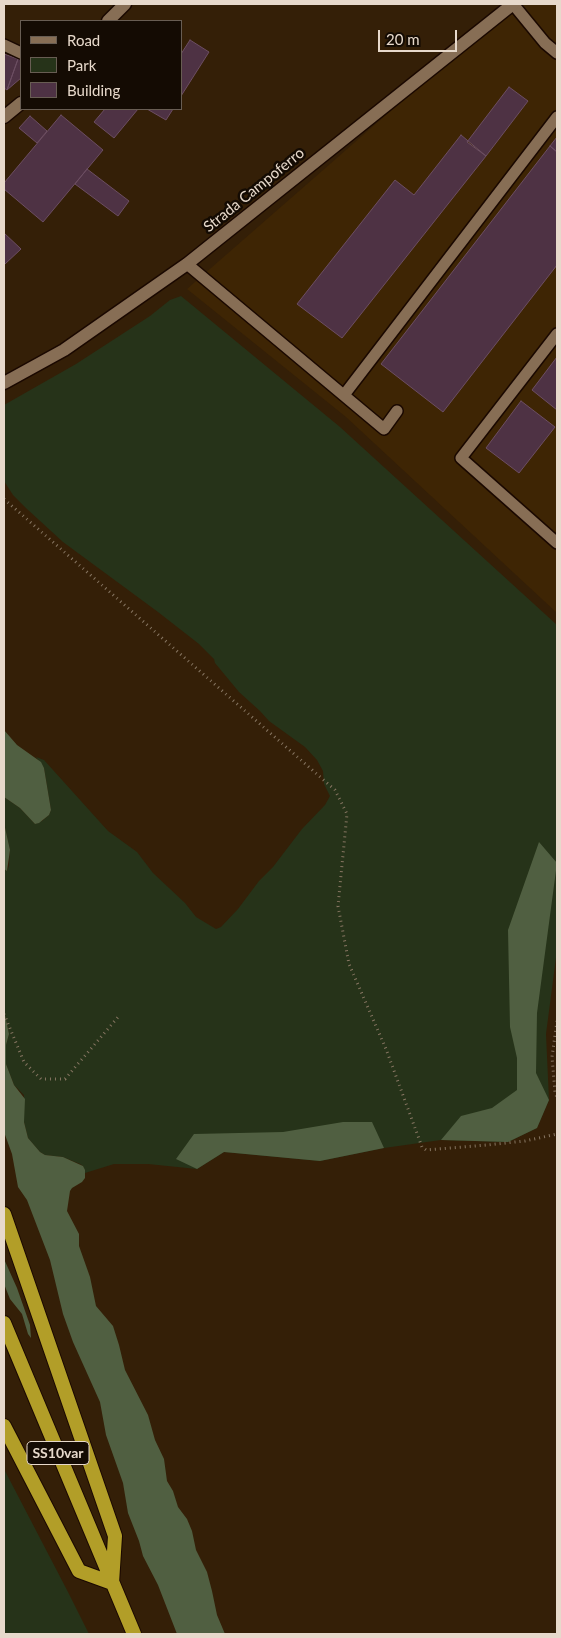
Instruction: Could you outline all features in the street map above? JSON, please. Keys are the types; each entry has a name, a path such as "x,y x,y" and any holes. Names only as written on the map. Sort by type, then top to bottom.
{"highway":[{"path":"4,1214 114,1536 112,1582 78,1571 4,1426"},
{"name":"SS10var","path":"4,1323 134,1634"}],"street":[{"path":"109,20 125,4"},
{"name":"Strada Campoferro","path":"4,383 64,350 187,264 513,4"},
{"path":"4,117 20,104"}],"lane":[{"path":"513,4 545,43 557,53"},
{"path":"4,45 20,53"},
{"path":"344,395 557,117"},
{"path":"187,264 384,429 397,411"},
{"path":"557,334 462,458 557,543"}],"path":[{"path":"4,499 335,790 347,814 338,906 349,964 386,1049 422,1147 426,1150 487,1146 557,1134"},
{"path":"4,1014 24,1062 41,1079 65,1080 119,1016"},
{"path":"557,1021 552,1057 557,1098"}],"shaded area":[{"path":"513,4 557,4 557,613 346,417 187,289"}],"green space":[{"path":"181,296 340,427 557,625 557,950 546,1034 549,1100 537,1128 508,1142 441,1140 384,1148 320,1161 224,1152 197,1169 148,1164 114,1164 85,1173 83,1166 80,1164 63,1157 45,1155 40,1152 28,1138 24,1122 24,1095 14,1085 6,1064 6,1045 9,1034 4,1010 4,869 7,871 9,866 10,850 4,823 4,797 20,808 35,824 49,815 51,810 44,768 36,757 44,760 108,831 137,852 153,873 185,903 196,917 216,929 221,927 238,909 302,829 325,805 330,796 324,784 323,771 317,760 305,747 269,721 239,692 215,663 214,659 199,644 63,542 13,495 4,481 4,405 76,364 150,316 170,300"},
{"path":"4,730 17,745 41,762 44,768 51,810 49,815 39,823 35,824 20,808 4,797"},
{"path":"4,823 10,850 7,871 4,869"},
{"path":"539,842 557,863 537,1013 536,1073 549,1100 537,1128 508,1142 441,1140 461,1116 492,1108 517,1090 517,1058 510,1027 508,930"},
{"path":"4,1010 9,1034 6,1045 6,1064 14,1085 25,1099 24,1122 28,1138 45,1155 63,1157 83,1166 85,1170 85,1178 70,1191 67,1211 79,1234 79,1246 90,1277 96,1306 113,1326 125,1370 148,1415 155,1440 164,1459 167,1481 173,1491 178,1507 187,1519 196,1550 207,1572 217,1615 225,1634 177,1634 158,1585 143,1556 128,1513 123,1483 106,1435 100,1402 73,1342 63,1314 50,1260 27,1200 18,1187 12,1154 4,1132"},
{"path":"343,1122 372,1122 384,1148 320,1161 224,1152 197,1169 176,1159 194,1134 283,1132"},
{"path":"4,1259 30,1325 31,1338 22,1314 10,1299 4,1284"},
{"path":"4,1469 89,1634 6,1634 4,1630"}],"building":[{"path":"190,40 209,52 182,94 182,52"},
{"path":"4,54 18,59 7,90 4,88"},
{"path":"18,59 20,60 20,79 7,90"},
{"path":"509,87 528,101 486,156 467,142"},
{"path":"104,110 137,110 114,138 94,122"},
{"path":"149,110 172,110 166,120"},
{"path":"61,115 103,150 43,222 4,189 4,183"},
{"path":"30,116 47,131 37,143 19,128"},
{"path":"461,135 486,156 342,338 297,304 395,180 414,195"},
{"path":"557,137 557,152 550,146"},
{"path":"550,146 557,152 557,265 443,412 381,364"},
{"path":"87,169 129,201 118,216 75,184"},
{"path":"4,233 21,249 5,264 4,263"},
{"path":"557,357 557,410 532,390"},
{"path":"521,401 555,427 519,473 486,448"}]}
